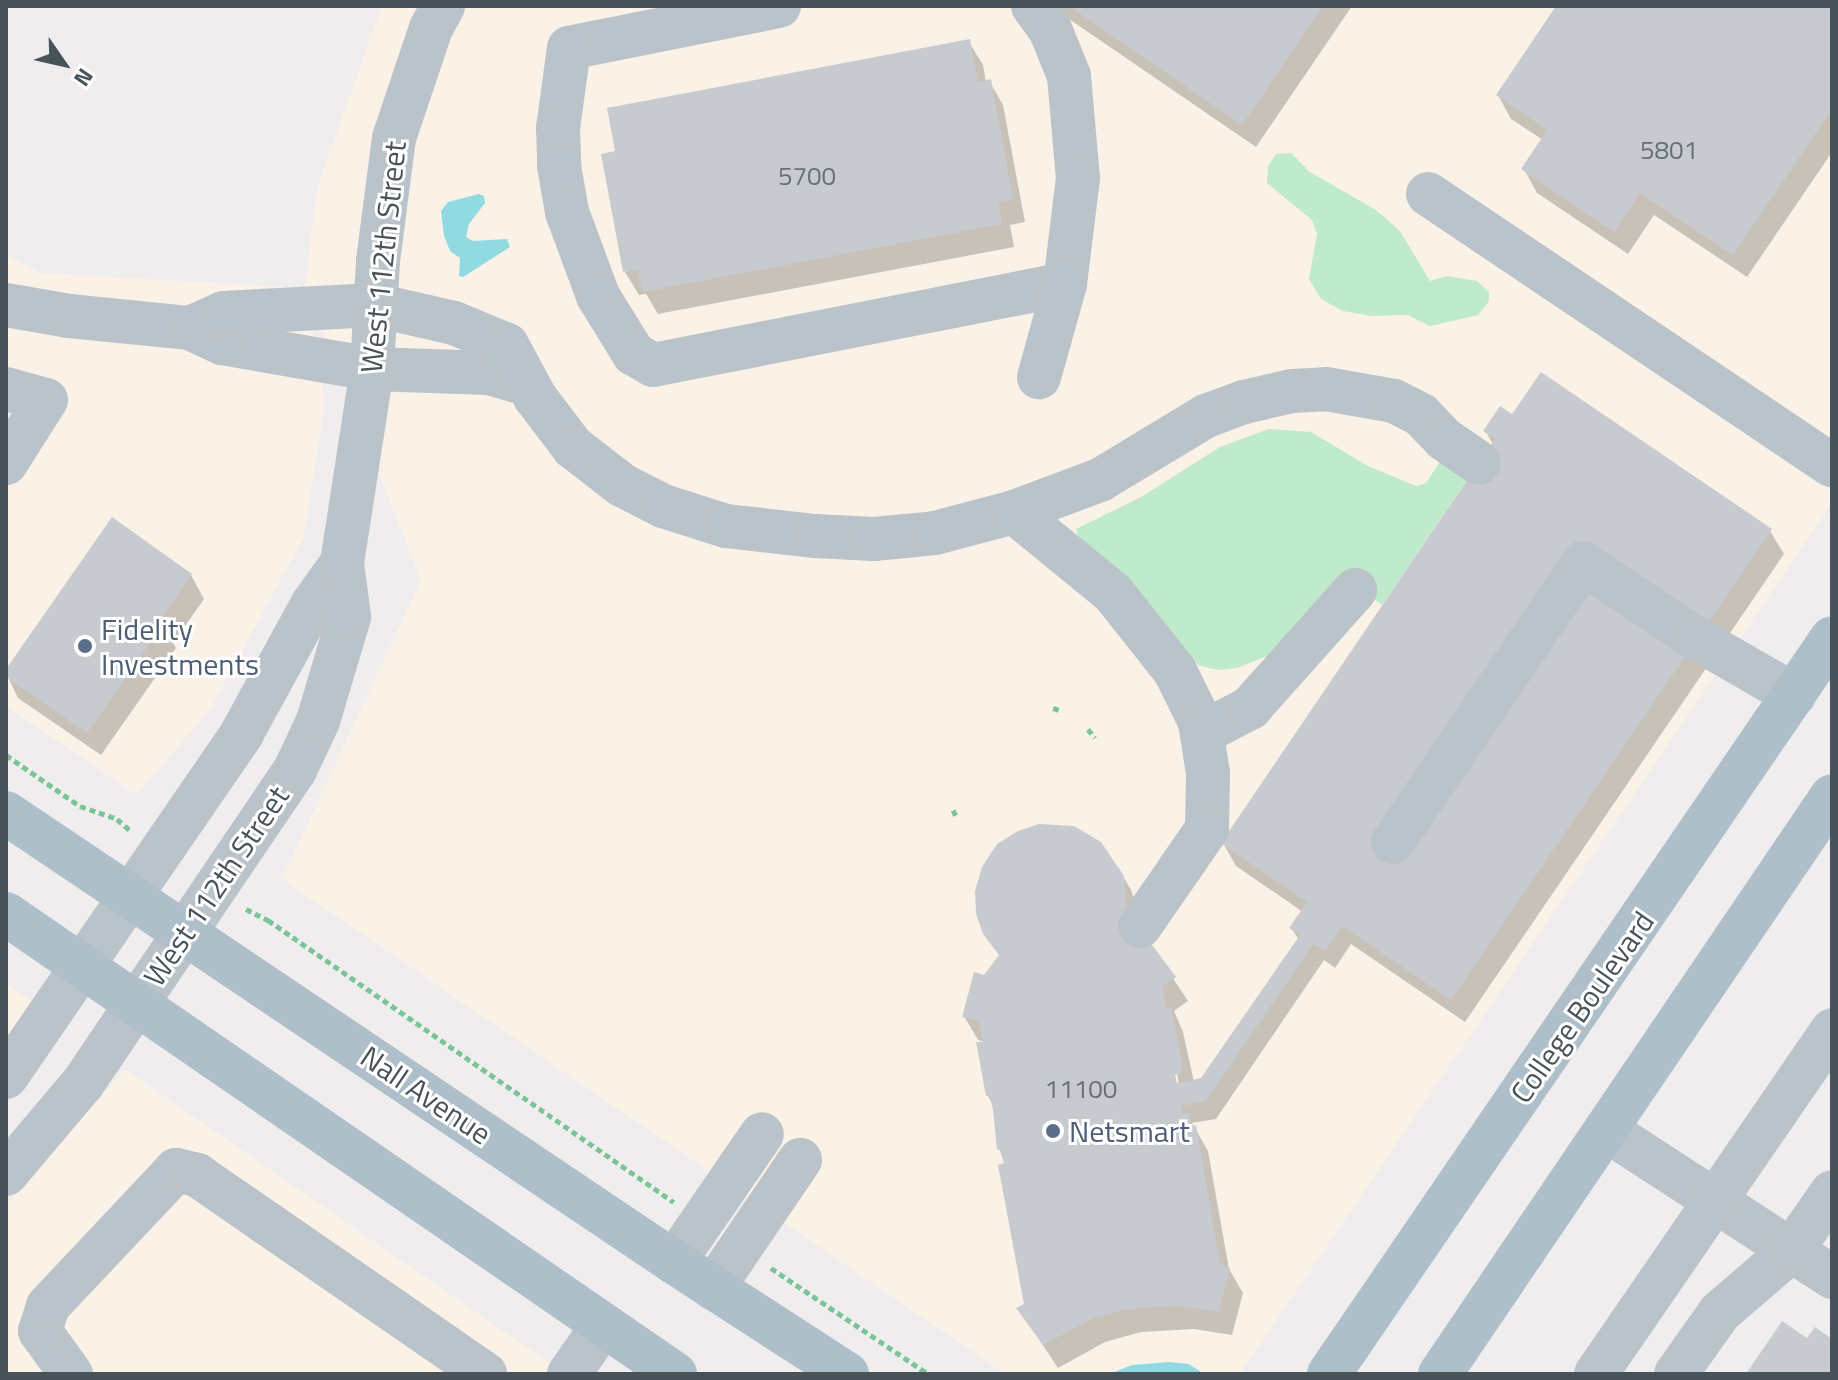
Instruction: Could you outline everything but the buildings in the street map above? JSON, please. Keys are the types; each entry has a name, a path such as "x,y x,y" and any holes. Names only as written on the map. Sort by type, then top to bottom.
{"main road":[{"name":"College Boulevard","path":"1329,1374 1832,638"},
{"path":"1440,1374 1832,796"},
{"name":"Nall Avenue","path":"6,813 674,1262 847,1374"},
{"path":"6,914 675,1374"}],"street":[{"name":"West 112th Street","path":"6,1174 83,1083 295,770 318,721 349,617 342,563 372,369 385,194 394,138 426,43 443,6"},
{"path":"779,6 569,48 558,128 559,166 567,212 598,296 634,354 653,365 1065,284"},
{"path":"1033,6 1050,29 1069,76 1078,178 1065,284 1039,377"},
{"path":"1428,194 1832,465"},
{"path":"6,305 190,328 222,343 372,369 489,373 527,384"},
{"path":"190,328 223,313 375,305 454,323 507,345 527,384 573,447 593,466 663,506 726,526 874,539 935,533 1014,512 1100,480 1206,416 1244,402 1292,391 1326,389 1394,401 1421,415 1441,417 1459,424 1485,454"},
{"path":"6,463 46,400 8,396"},
{"path":"1014,512 1113,593 1175,671 1200,722 1208,773 1207,829 1140,926"},
{"name":"West 112th Street","path":"6,1077 242,733 312,605 342,563"},
{"path":"1393,842 1583,563 1705,644 1794,695"},
{"path":"1202,733 1250,708 1355,590"},
{"path":"1596,1374 1717,1202 1832,1030"},
{"path":"1606,1130 1832,1277"},
{"path":"674,1262 762,1134"},
{"path":"713,1288 800,1160"},
{"path":"71,1374 40,1331 48,1306 176,1170 197,1175 485,1374"},
{"path":"1676,1374 1720,1312 1792,1250 1832,1192"},
{"path":"569,1374 603,1325"}],"path":[{"path":"1053,708 1063,711"},
{"path":"1088,729 1095,738"},
{"path":"6,755 80,806 117,819 138,837"},
{"path":"953,810 957,818"},
{"path":"241,907 268,920 675,1203"},
{"path":"766,1265 928,1374"}],"shaded area":[{"path":"382,6 1832,6 1832,503 1240,1374 1005,1374 282,879 421,580 307,293 325,401 304,537 209,711 136,795 6,706 6,255 41,273 305,288 317,188"},
{"path":"6,984 33,1002 6,1044"},
{"path":"125,1069 565,1374 6,1374 6,1206"}],"green space":[{"path":"1291,153 1310,172 1376,210 1400,231 1430,281 1446,276 1477,281 1489,292 1489,301 1478,315 1430,326 1408,315 1371,316 1343,311 1321,299 1309,279 1317,234 1312,220 1267,183 1268,166 1276,154"},
{"path":"1269,429 1311,432 1368,466 1416,486 1426,483 1441,460 1473,471 1382,605 1346,579 1270,655 1237,668 1218,670 1198,665 1078,536 1076,529 1141,497 1220,447"}],"water":[{"path":"479,194 484,196 485,203 469,224 466,237 473,241 507,239 510,247 463,277 459,276 460,258 450,251 444,236 441,211 448,202"},
{"path":"1189,1364 1204,1374 1109,1374 1132,1365"}],"place":[{"name":"Fidelity Investments","path":"85,646"},
{"name":"Netsmart","path":"1053,1131"}]}
